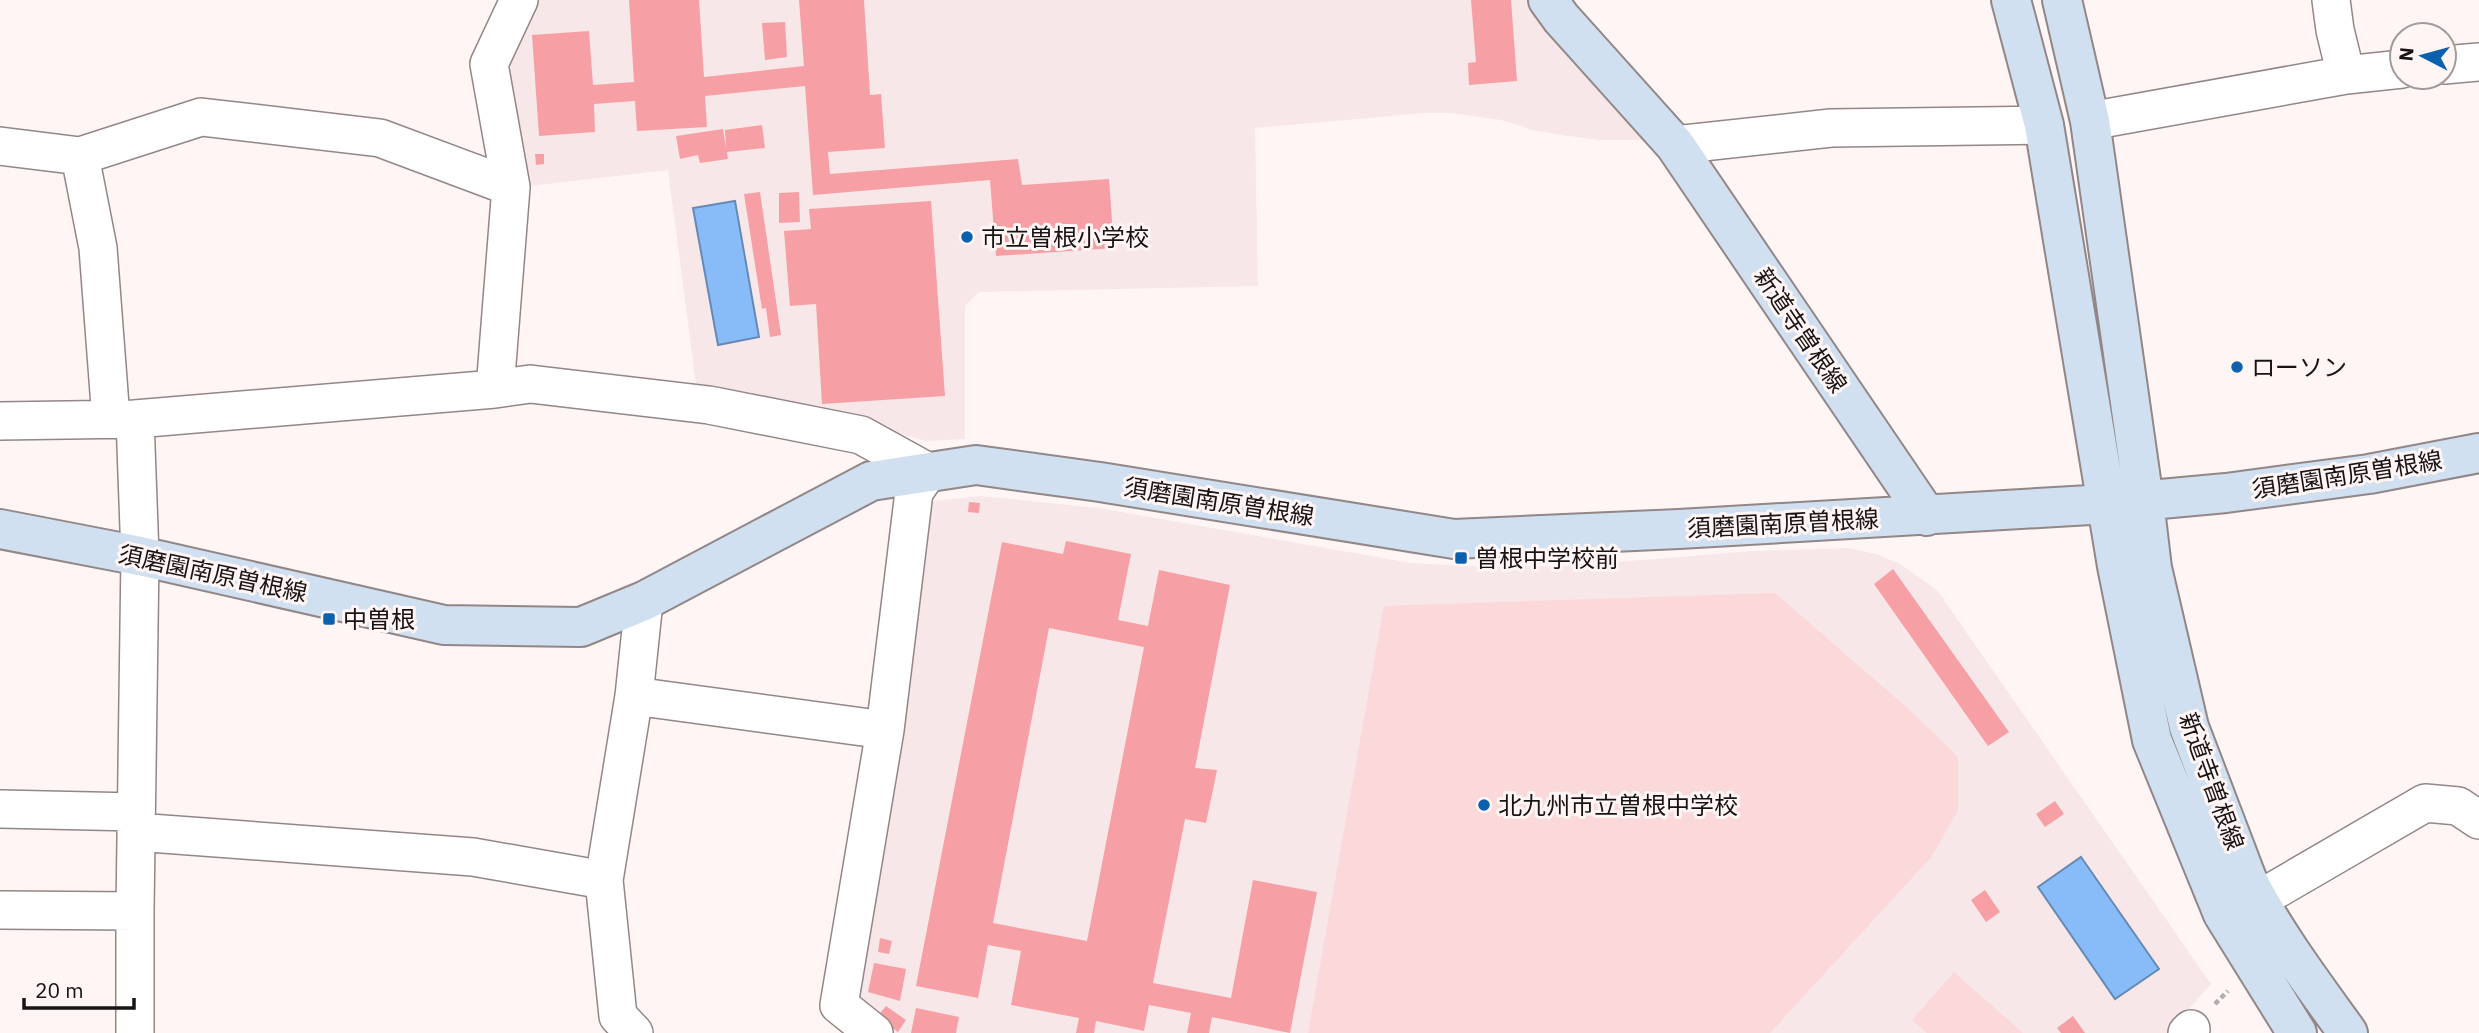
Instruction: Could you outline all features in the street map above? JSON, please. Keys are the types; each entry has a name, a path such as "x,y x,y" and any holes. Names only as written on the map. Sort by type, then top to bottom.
{"main road":[{"name":"新道寺曽根線","path":"1548,0 1675,145 1927,516"},
{"name":"新道寺曽根線","path":"2011,0 2044,125 2107,505 2152,740 2223,914 2297,1033"},
{"name":"新道寺曽根線","path":"2062,0 2090,121 2152,568 2189,727 2258,900 2270,923 2348,1033"},
{"name":"須磨園南原曽根線","path":"0,529 140,556 444,625 581,627 644,601 871,481 976,465 1454,538 2107,505 2369,474 2479,453"}],"street":[{"path":"495,389 510,187 489,64 519,0"},
{"path":"2331,0 2346,75"},
{"path":"2458,64 2479,62"},
{"path":"2090,121 2346,75 2388,70"},
{"path":"0,146 79,156 201,117 380,138 510,187"},
{"path":"1675,145 1831,128 2044,125"},
{"path":"79,156 98,248 140,556 135,1033"},
{"path":"0,421 123,419 530,384 709,405 861,435 928,472 914,492 885,730 839,1005 874,1033"},
{"path":"634,1033 618,1016 604,880 634,696 644,601"},
{"path":"634,696 885,730"},
{"path":"2258,900 2425,803 2458,806 2479,820"},
{"path":"0,809 473,857 604,880"},
{"path":"0,910 135,911"}],"shaded area":[{"name":"市立曽根小学校","path":"532,0 1541,0 1643,140 1599,140 1562,135 1501,120 1451,113 1255,128 1258,286 979,292 965,306 965,439 927,441 783,404 697,392 668,170 522,187 504,46"},
{"name":"北九州市立曽根中学校","path":"980,496 1099,508 1411,563 1487,567 1567,566 1752,551 1848,548 1876,554 1900,564 1937,590 2211,984 2167,1033 890,1033 845,1003 924,502"},
{"path":"1775,593 1913,713 1958,757 1958,810 1932,856 1770,1033 1308,1033 1384,606"},
{"path":"1954,972 2023,1033 1927,1033 1912,1020"}],"water":[{"path":"735,201 759,337 718,345 693,208"},
{"path":"2081,857 2159,969 2115,999 2038,887"}],"building":[{"path":"629,0 699,0 704,77 804,66 799,0 864,0 870,95 881,94 885,148 828,152 830,174 1018,159 1022,185 1109,179 1114,248 996,256 990,180 813,195 805,86 705,96 707,127 637,131 635,101 594,104 595,132 539,136 532,35 589,31 593,85 634,82"},
{"path":"1471,0 1511,0 1517,81 1469,85 1468,63 1476,62"},
{"path":"785,22 787,57 765,60 762,23"},
{"path":"762,125 765,148 727,152 728,159 700,163 698,155 680,159 676,136 723,129 726,148 725,130"},
{"path":"535,154 544,154 544,164 536,165"},
{"path":"760,192 781,335 770,337 766,308 762,309 744,194"},
{"path":"799,192 800,222 779,223 779,193"},
{"path":"931,201 945,396 822,404 816,304 790,306 784,231 811,229 809,209"},
{"path":"969,502 980,503 979,513 968,512"},
{"path":"1066,541 1131,554 1118,620 1148,626 1159,570 1230,585 1195,768 1217,770 1206,823 1185,819 1153,983 1231,998 1253,880 1317,892 1290,1033 1212,1017 1209,1033 1187,1033 1191,1013 1149,1005 1144,1031 1096,1021 1094,1033 1076,1033 1079,1018 1011,1005 1021,951 988,945 978,998 916,986 1002,542 1063,554","holes":["1049,628 1144,647 1087,941 993,923"]},
{"path":"1893,569 2009,732 1988,746 1874,584"},
{"path":"2055,801 2064,814 2045,827 2036,814"},
{"path":"1985,890 2000,912 1986,922 1971,900"},
{"path":"880,938 892,941 889,954 878,952"},
{"path":"874,963 906,969 900,1001 868,992"},
{"path":"886,1006 906,1020 898,1032 877,1017"},
{"path":"916,1008 959,1017 956,1033 911,1033"},
{"path":"2073,1016 2085,1033 2061,1033 2057,1028"}],"place":[{"name":"市立曽根小学校","path":"967,237"},
{"name":"ローソン","path":"2237,367"},
{"name":"曽根中学校前","path":"1461,558"},
{"name":"中曽根","path":"329,619"},
{"name":"北九州市立曽根中学校","path":"1484,805"}]}
